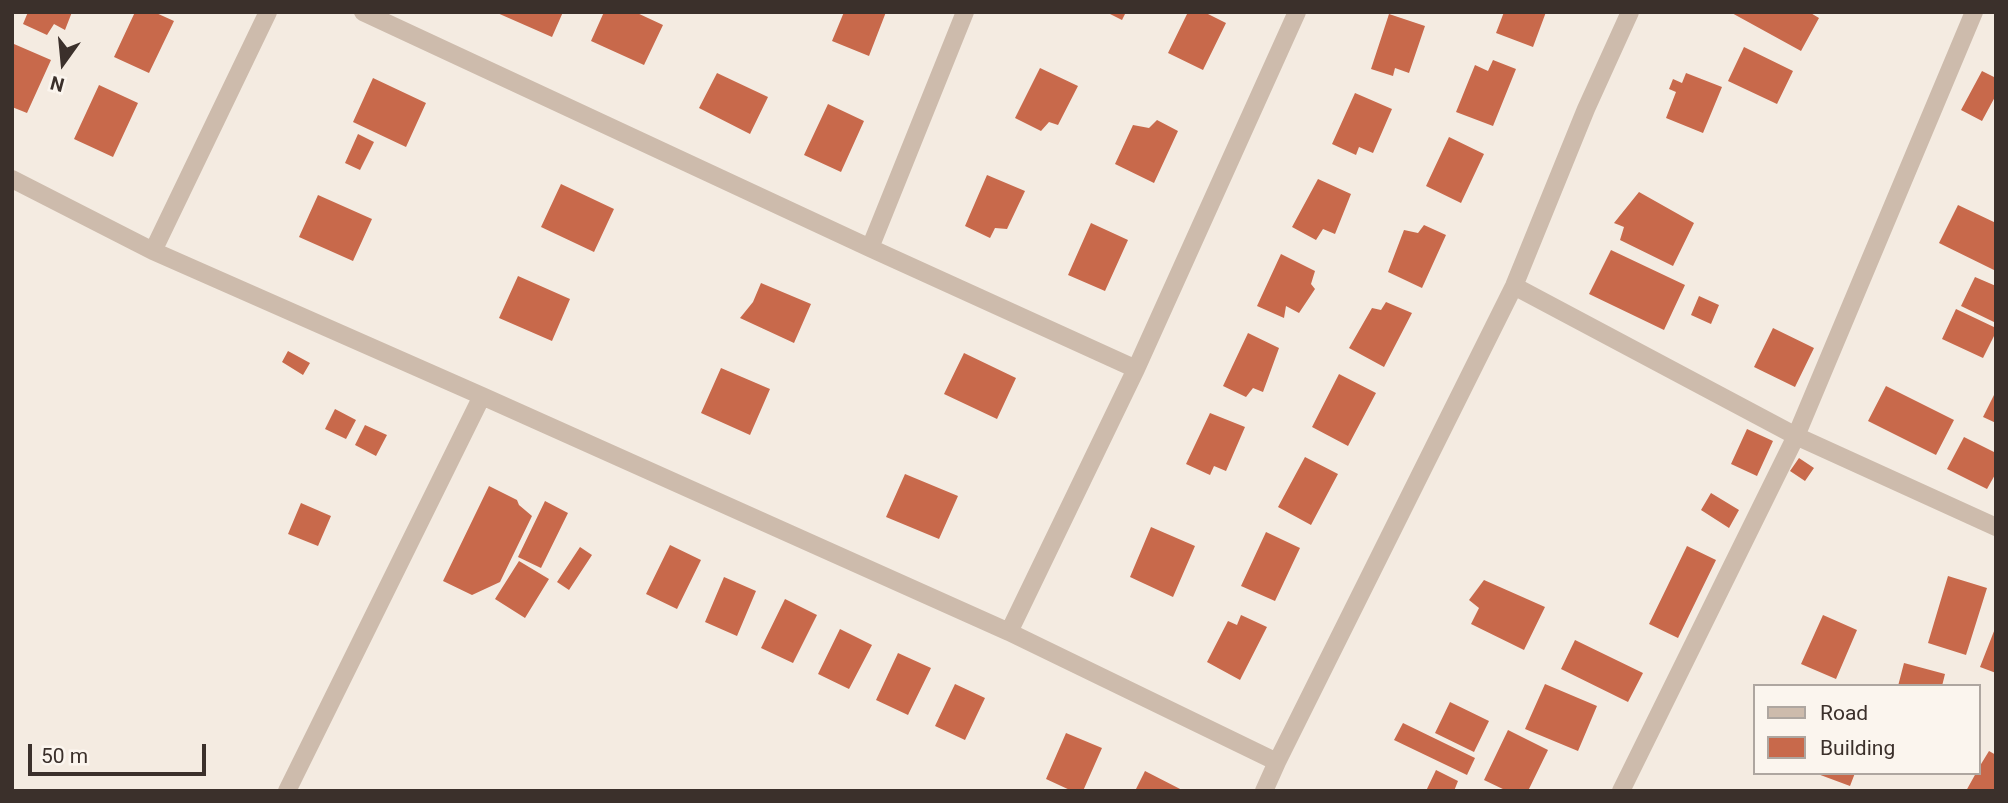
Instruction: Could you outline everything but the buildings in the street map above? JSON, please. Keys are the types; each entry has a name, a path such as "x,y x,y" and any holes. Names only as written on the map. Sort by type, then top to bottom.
{"street":[{"path":"153,251 268,12"},
{"path":"363,12 1136,369"},
{"path":"870,248 965,12"},
{"path":"1009,632 1136,369 1297,12"},
{"path":"1264,791 1514,286 1586,109 1630,12"},
{"path":"1621,791 1796,436 1974,12"},
{"path":"12,178 153,251 1009,632 1277,762"},
{"path":"1514,286 1796,436 1996,527"},
{"path":"287,791 482,396"}]}
